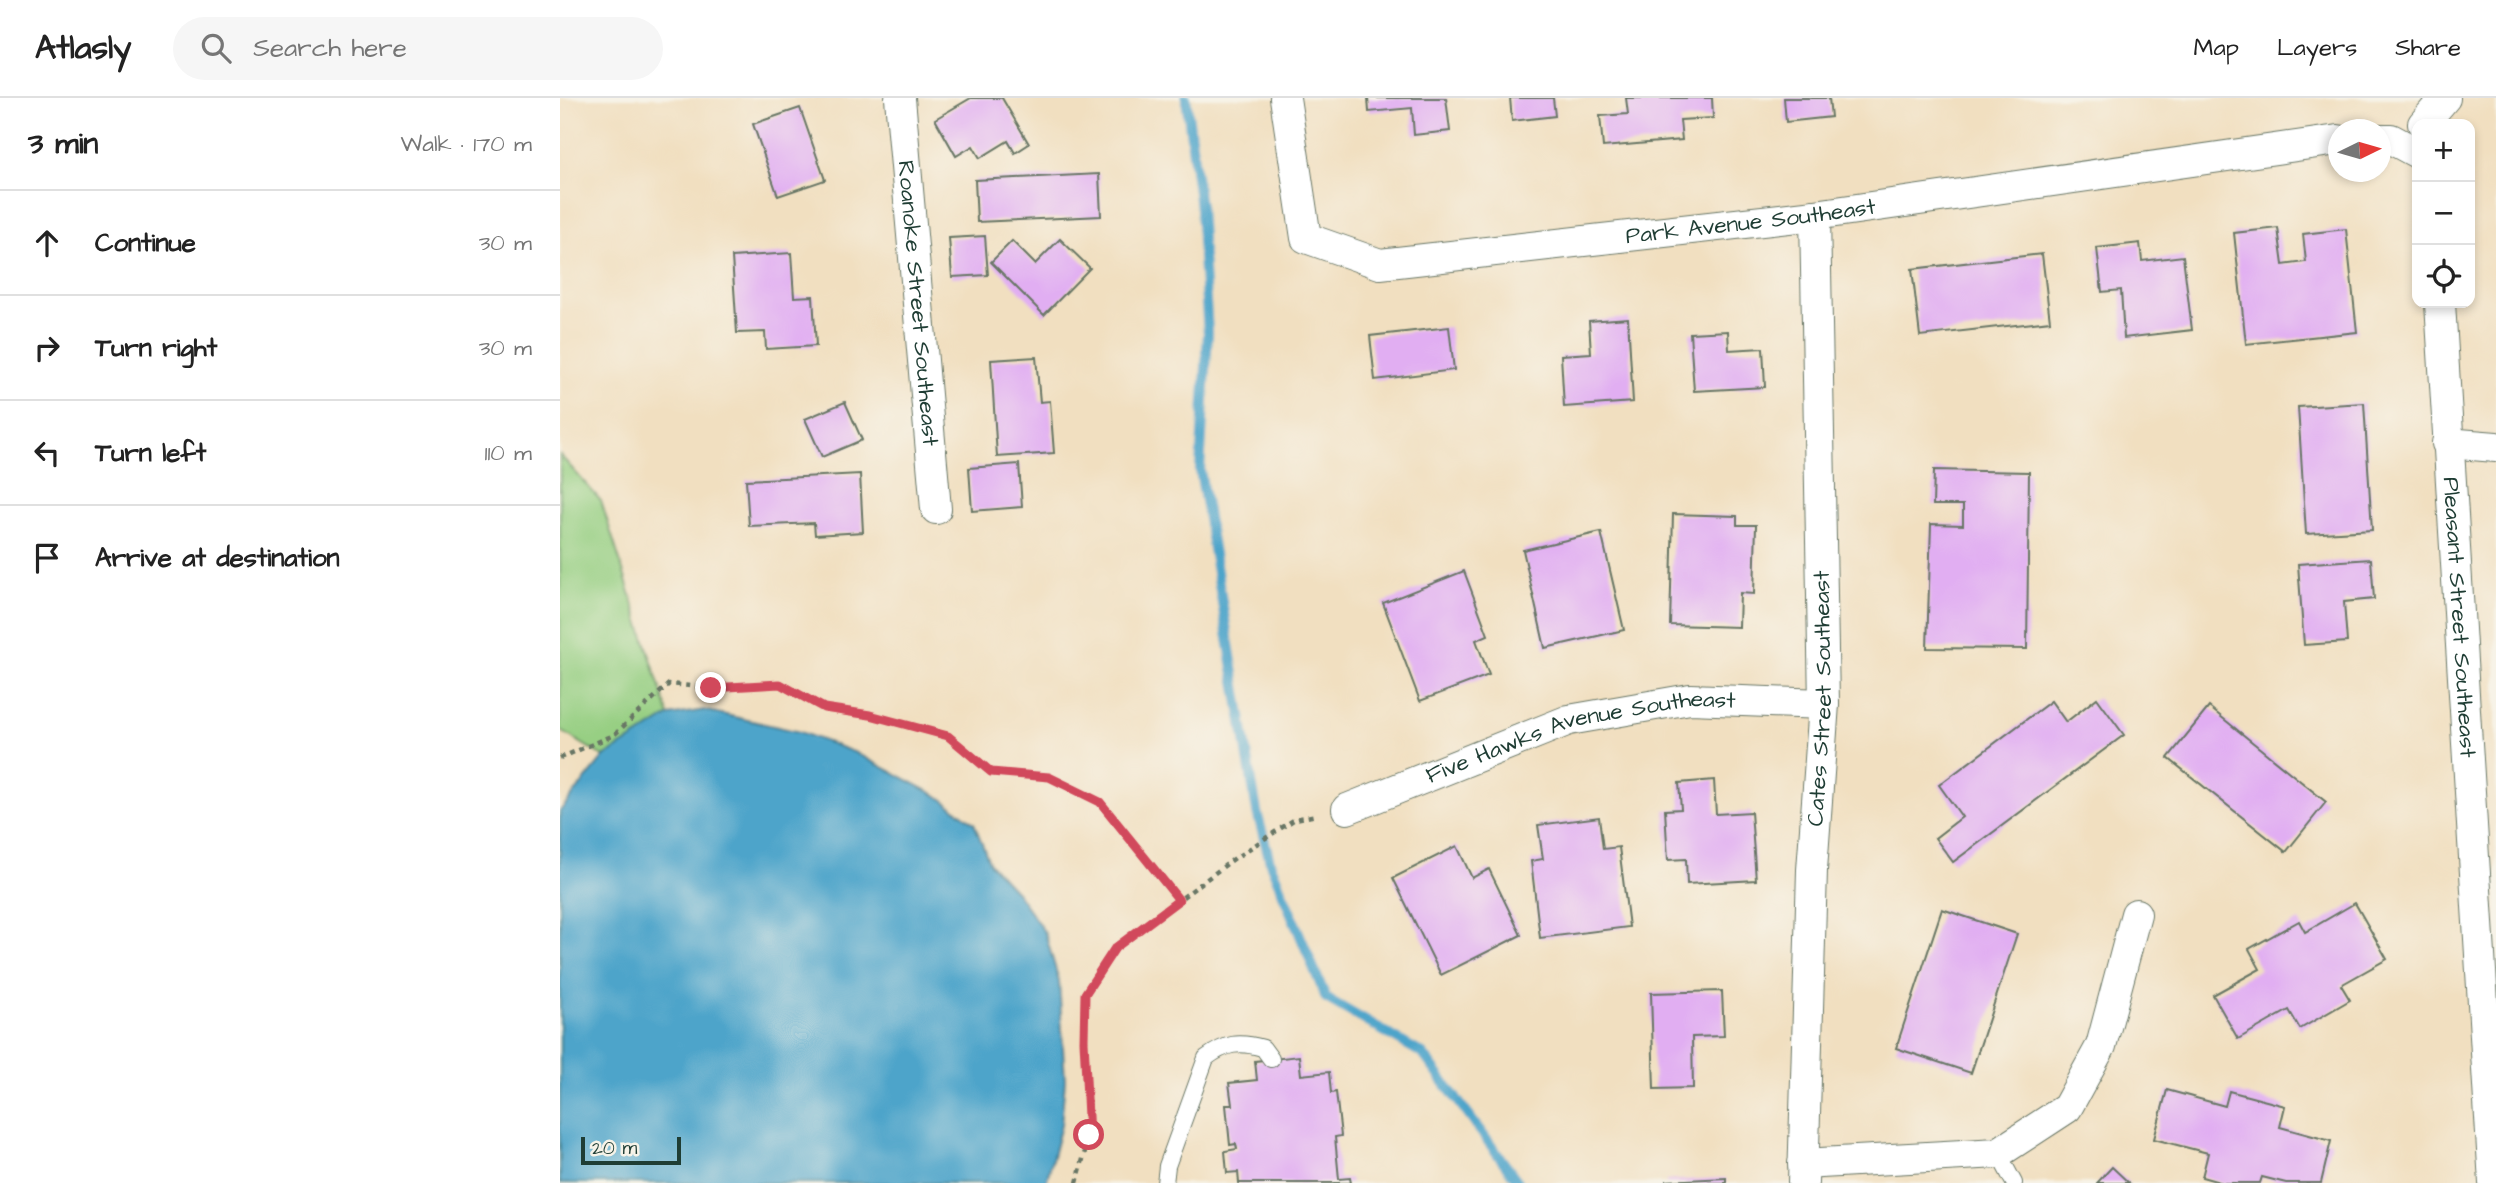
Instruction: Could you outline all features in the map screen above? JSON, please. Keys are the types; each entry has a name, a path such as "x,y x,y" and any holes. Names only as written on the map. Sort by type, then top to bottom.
{"street":[{"name":"Roanoke Street Southeast","path":"900,98 936,509"},
{"name":"Park Avenue Southeast","path":"1285,98 1306,238 1380,264 1815,215 2328,142"},
{"path":"2409,139 2445,98"},
{"name":"Cates Street Southeast","path":"1803,1173 1812,870 1824,704 1815,215"},
{"name":"Pleasant Street Southeast","path":"2440,308 2446,443 2494,1183"},
{"path":"2446,443 2496,447"},
{"name":"Five Hawks Avenue Southeast","path":"1347,809 1569,720 1690,699 1824,704"},
{"path":"1803,1173 1998,1153 2067,1108 2101,1046 2136,914"}],"lane":[{"path":"1165,1183 1167,1166 1206,1058 1221,1046 1238,1042 1263,1048 1270,1059"},
{"path":"1998,1153 2014,1183"}],"path":[{"path":"560,758 614,735 669,684 711,688 780,684 824,708 870,715 948,736 991,772 1049,777 1100,802 1179,900"},
{"path":"1077,1183 1089,1135 1084,1041 1085,994 1115,948 1236,858 1296,819"}],"green space":[{"path":"560,455 601,501 669,716 604,757 560,730"}],"water":[{"path":"704,710 800,732 856,753 938,796 974,823 990,864 1017,893 1045,933 1059,981 1065,1080 1061,1125 1046,1183 560,1183 560,811 604,757 669,716"}],"building":[{"path":"971,98 1002,98 1029,144 1015,153 1008,141 980,158 973,146 956,156 935,119"},
{"path":"1368,98 1446,98 1450,131 1414,135 1412,108 1369,112"},
{"path":"1510,98 1553,98 1555,116 1512,121"},
{"path":"1626,98 1712,98 1713,118 1680,120 1682,140 1603,147 1600,116 1628,114"},
{"path":"1784,98 1829,98 1831,117 1786,122"},
{"path":"800,108 825,180 778,196 753,124"},
{"path":"1099,174 1101,216 977,222 975,180"},
{"path":"2278,228 2283,265 2306,262 2303,234 2346,229 2357,332 2246,344 2234,233"},
{"path":"985,236 988,275 952,277 949,238"},
{"path":"1060,239 1090,268 1044,315 991,262 1012,241 1035,264"},
{"path":"2140,243 2142,261 2183,256 2192,330 2124,338 2121,290 2102,292 2097,248"},
{"path":"791,253 794,297 813,296 816,346 766,349 765,332 737,333 732,257"},
{"path":"2042,254 2050,321 1920,336 1912,269"},
{"path":"1628,318 1633,402 1564,407 1561,355 1591,353 1589,321"},
{"path":"1449,327 1454,370 1375,380 1370,336"},
{"path":"1728,331 1729,350 1763,348 1765,387 1694,391 1690,333"},
{"path":"1036,357 1040,402 1050,401 1054,453 997,457 991,360"},
{"path":"845,402 862,440 822,457 805,419"},
{"path":"2364,403 2372,530 2306,534 2298,407"},
{"path":"1019,464 1022,507 972,511 969,468"},
{"path":"1934,470 2029,472 2027,649 1927,648 1931,524 1963,525 1963,505 1933,505"},
{"path":"860,474 863,532 815,535 814,523 749,526 746,480"},
{"path":"1673,514 1737,516 1737,525 1756,525 1754,594 1740,593 1739,627 1670,625"},
{"path":"1601,532 1624,630 1545,648 1523,550"},
{"path":"2371,559 2374,599 2344,602 2347,642 2304,645 2298,564"},
{"path":"1464,571 1488,635 1476,640 1489,675 1420,701 1383,603"},
{"path":"2097,698 2124,735 1953,862 1935,838 1962,817 1939,785 2051,701 2066,722"},
{"path":"2209,707 2326,802 2286,852 2168,758"},
{"path":"1714,780 1716,814 1751,812 1756,880 1687,884 1686,859 1668,860 1665,810 1681,809 1679,783"},
{"path":"1599,817 1603,849 1619,847 1629,927 1540,938 1531,861 1543,859 1538,825"},
{"path":"1457,846 1472,878 1489,869 1521,935 1441,975 1393,878"},
{"path":"2355,903 2387,959 2341,985 2350,1000 2300,1029 2289,1010 2238,1039 2213,995 2260,969 2249,949 2299,921 2305,932"},
{"path":"1942,909 2017,934 1971,1073 1896,1048"},
{"path":"1722,991 1724,1036 1692,1037 1693,1088 1654,1089 1651,993"},
{"path":"1299,1056 1301,1075 1329,1072 1331,1093 1336,1092 1341,1136 1335,1137 1339,1179 1350,1178 1351,1183 1239,1183 1238,1172 1227,1173 1225,1151 1237,1149 1236,1144 1230,1145 1226,1105 1232,1105 1229,1083 1257,1080 1255,1061"},
{"path":"2167,1090 2225,1106 2229,1091 2285,1106 2280,1127 2331,1141 2321,1183 2286,1183 2262,1177 2260,1183 2223,1183 2202,1177 2208,1153 2154,1139"},
{"path":"2112,1167 2129,1183 2097,1183"},
{"path":"1726,1178 1726,1183 1666,1183 1666,1181"}],"waterway":[{"path":"1186,98 1200,208 1208,333 1200,470 1257,812 1271,865 1326,998 1423,1054 1519,1183"}],"route":[{"path":"711,688 780,684 824,708 870,715 948,736 991,772 1049,777 1100,802 1179,900 1115,948 1085,994 1084,1041 1089,1135"}]}
